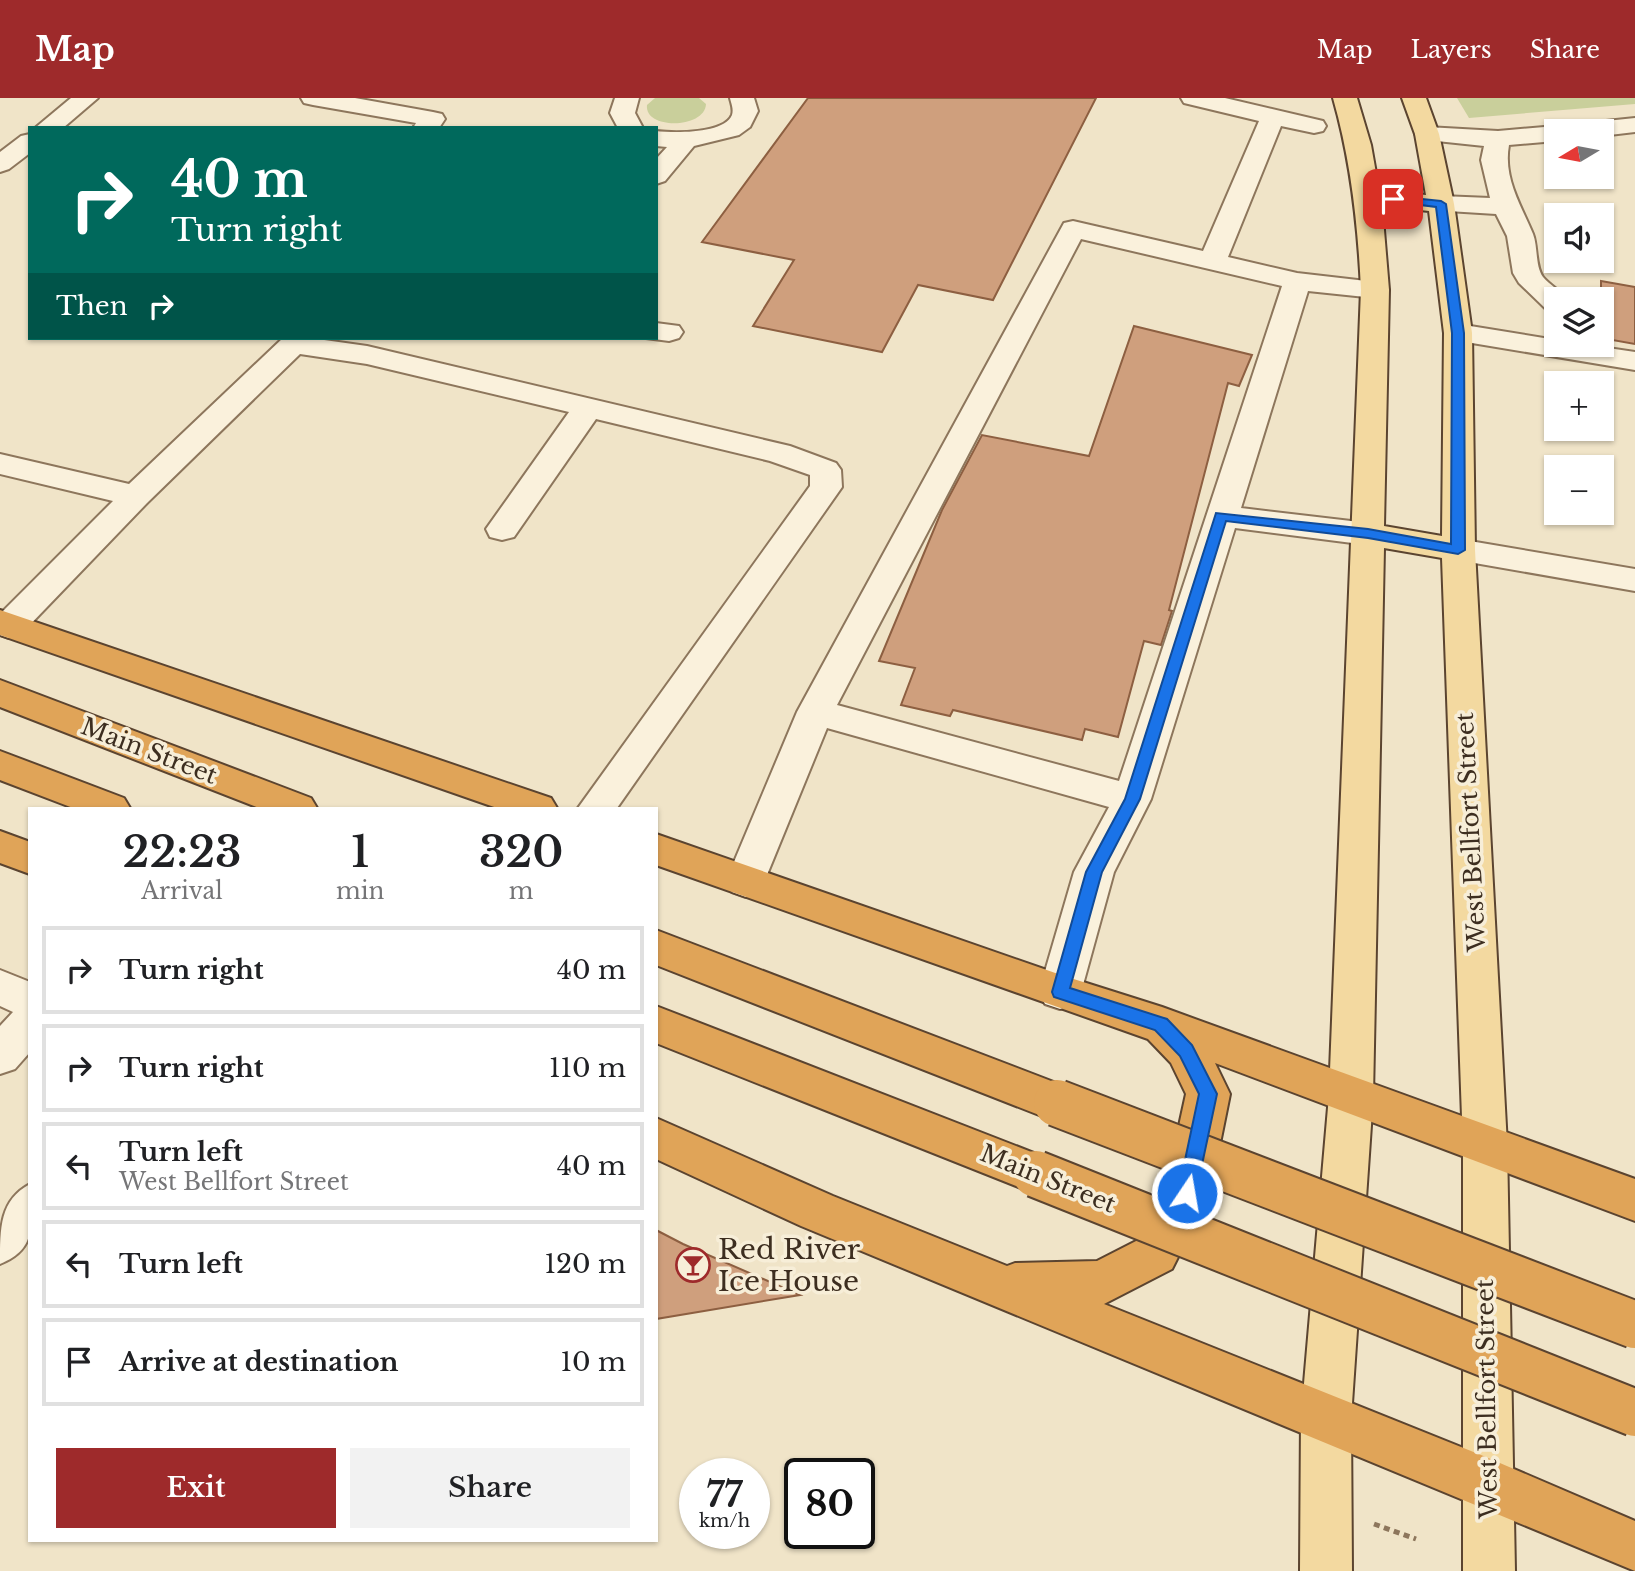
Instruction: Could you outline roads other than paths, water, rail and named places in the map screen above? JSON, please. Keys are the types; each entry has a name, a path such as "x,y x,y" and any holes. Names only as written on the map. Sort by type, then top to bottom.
{"highway":[{"path":"5,624 535,807"},
{"name":"Main Street","path":"0,693 295,807"},
{"path":"0,765 108,807"},
{"path":"0,846 28,858"},
{"path":"658,850 1161,1025 1635,1200"},
{"path":"658,948 1635,1325"},
{"name":"Main Street","path":"658,1025 1635,1413"},
{"path":"999,1285 1101,1283 1156,1254 1187,1193 1208,1094 1186,1050 1161,1025"},
{"path":"658,1139 817,1211 1486,1483 1635,1547"}],"main road":[{"path":"1325,1571 1326,1418 1351,1096 1375,290 1369,197 1355,127 1345,98"},
{"name":"West Bellfort Street","path":"1414,98 1427,134 1441,204 1458,333 1458,550 1485,1145 1486,1483 1489,1571"},
{"path":"1369,197 1441,204"},
{"path":"1368,534 1458,550"}],"street":[{"path":"50,126 86,98"},
{"path":"313,98 436,117"},
{"path":"627,98 621,109 623,119 629,126"},
{"path":"658,138 685,141 724,133 737,125 745,115 746,105 741,98"},
{"path":"1193,98 1314,126"},
{"path":"1212,261 1273,116"},
{"path":"1614,127 1635,125"},
{"path":"1427,134 1498,139 1544,134"},
{"path":"1498,139 1494,160 1496,174 1506,207 1520,236 1527,272 1533,283 1544,293"},
{"path":"658,174 685,141"},
{"path":"0,164 28,143"},
{"path":"1441,204 1506,207"},
{"path":"746,880 815,712 1073,229 1297,281 1375,290"},
{"path":"1060,992 1094,872 1132,799 1297,281"},
{"path":"1458,333 1544,345"},
{"path":"270,340 367,355 779,453 825,470 826,487 598,807"},
{"path":"5,624 293,344"},
{"path":"1614,357 1635,361"},
{"path":"502,529 588,408"},
{"path":"0,464 136,496"},
{"path":"1221,516 1368,534"},
{"path":"1458,550 1635,580"},
{"path":"815,712 1132,799"},
{"path":"0,987 28,1000"},
{"path":"0,1056 28,1024"},
{"path":"0,1242 28,1207"}],"place":[{"name":"Red River Ice House","path":"693,1265"}]}
